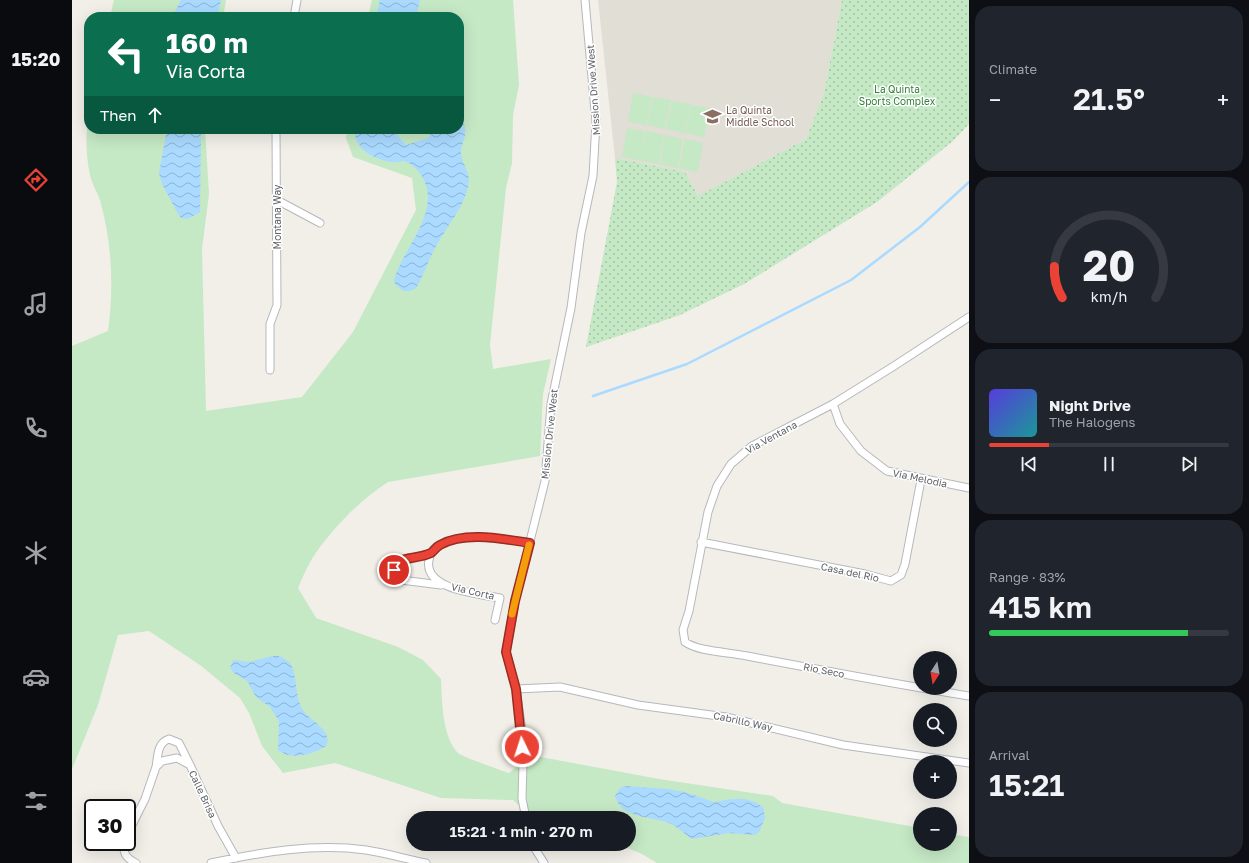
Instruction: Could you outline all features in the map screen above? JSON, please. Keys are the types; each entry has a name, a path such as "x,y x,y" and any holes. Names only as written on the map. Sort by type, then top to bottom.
{"street":[{"path":"295,12 298,0"},
{"name":"Mission Drive West","path":"525,811 522,799 523,763 516,689 506,652 515,601 545,481 550,404 571,308 596,149 596,122 586,0"},
{"name":"Montana Way","path":"270,370 270,324 277,305 276,134"},
{"path":"277,200 320,223"},
{"name":"Via Ventana","path":"684,638 683,630 689,611 701,542 712,498 722,477 731,464 752,446 832,404 969,317"},
{"name":"Via Melodia","path":"832,404 840,424 861,451 887,471 921,480 969,488"},
{"name":"Casa del Rio","path":"701,542 865,574 892,581 901,575 905,564 921,480"},
{"path":"447,586 401,580 394,574 394,565 397,562 431,553 441,544 469,538 493,538 530,543"},
{"name":"Via Corta","path":"431,553 428,564 431,574 436,580 458,590 500,598 495,620"},
{"name":"Rio Seco","path":"684,638 689,644 697,648 725,651 894,684 969,696"},
{"name":"Cabrillo Way","path":"516,689 542,686 566,688 638,705 726,716 843,745 969,763"},
{"path":"136,817 145,799 162,744 170,739 179,743 190,765"},
{"name":"Calle Brisa","path":"156,767 162,761 177,758 190,765 218,826 236,858"},
{"path":"211,863 284,850 325,847 367,850 426,863"},
{"path":"124,851 126,857 136,863"},
{"path":"536,851 544,863"}],"shaded area":[{"name":"La Quinta Middle School","path":"598,0 842,0 824,93 806,139 698,196 685,172 615,158"}],"green space":[{"path":"114,0 226,0 224,12 111,12"},
{"path":"372,0 513,0 519,85 513,115 512,163 506,188 490,345 493,369 551,359 543,394 540,456 388,482 367,497 330,534 310,562 298,588 316,618 398,647 423,660 441,679 444,718 449,738 458,753 467,757 509,773 530,755 659,779 773,796 782,803 913,827 913,851 957,851 957,835 969,837 969,863 657,863 635,851 636,811 525,811 513,800 441,798 335,763 283,773 262,746 249,713 240,698 200,665 149,631 118,635 98,705 72,769 72,346 108,331 111,299 111,267 108,235 100,200 91,179 86,145 87,134 205,134 209,194 202,249 206,411 302,397 353,332 416,210 412,178 353,157 346,138 346,134 464,134 464,12 369,12"},
{"name":"La Quinta Sports Complex","path":"842,0 969,0 969,124 953,141 877,202 744,284 680,315 586,347 617,182 615,158 685,172 698,196 806,139 824,93"},
{"path":"633,93 652,97 646,125 628,122"},
{"path":"653,97 671,100 665,129 647,125"},
{"path":"672,101 691,104 685,133 666,129"},
{"path":"691,105 710,108 704,137 686,133"},
{"path":"627,128 645,131 641,155 646,131 664,135 659,164 622,157"},
{"path":"665,135 683,139 678,168 660,164"},
{"path":"685,139 703,143 698,172 679,168"}],"water":[{"path":"181,0 221,0 218,12 175,12"},
{"path":"380,0 420,0 417,12 377,12"},
{"path":"464,124 465,135 461,154 467,170 469,181 461,206 435,248 416,288 410,291 403,291 395,284 394,280 425,215 428,202 427,188 420,173 414,166 404,161 385,161 372,156 361,148 355,134 396,134 406,145 428,138 431,134 464,134"},
{"path":"166,134 201,134 200,212 188,219 181,218 162,184 159,173"},
{"path":"272,656 280,656 290,663 294,673 300,705 306,714 320,726 327,736 328,741 326,746 315,752 295,756 278,750 279,721 270,707 256,697 247,681 235,674 230,668 233,660 249,662"},
{"path":"625,786 668,789 685,792 714,802 732,799 745,799 755,802 763,807 765,818 759,832 755,835 729,833 692,839 669,823 638,816 636,815 636,811 626,811 623,809 615,796 620,788"}],"waterway":[{"path":"593,396 687,364 851,280 920,227 969,182"}],"slow traffic":[{"path":"512,614 529,545"}],"place":[{"name":"La Quinta Middle School","path":"713,116"}],"route":[{"path":"394,570 394,565 404,558 431,553 441,544 451,541 469,538 493,538 530,543 515,601 506,652 516,689 522,731 522,747"}]}
